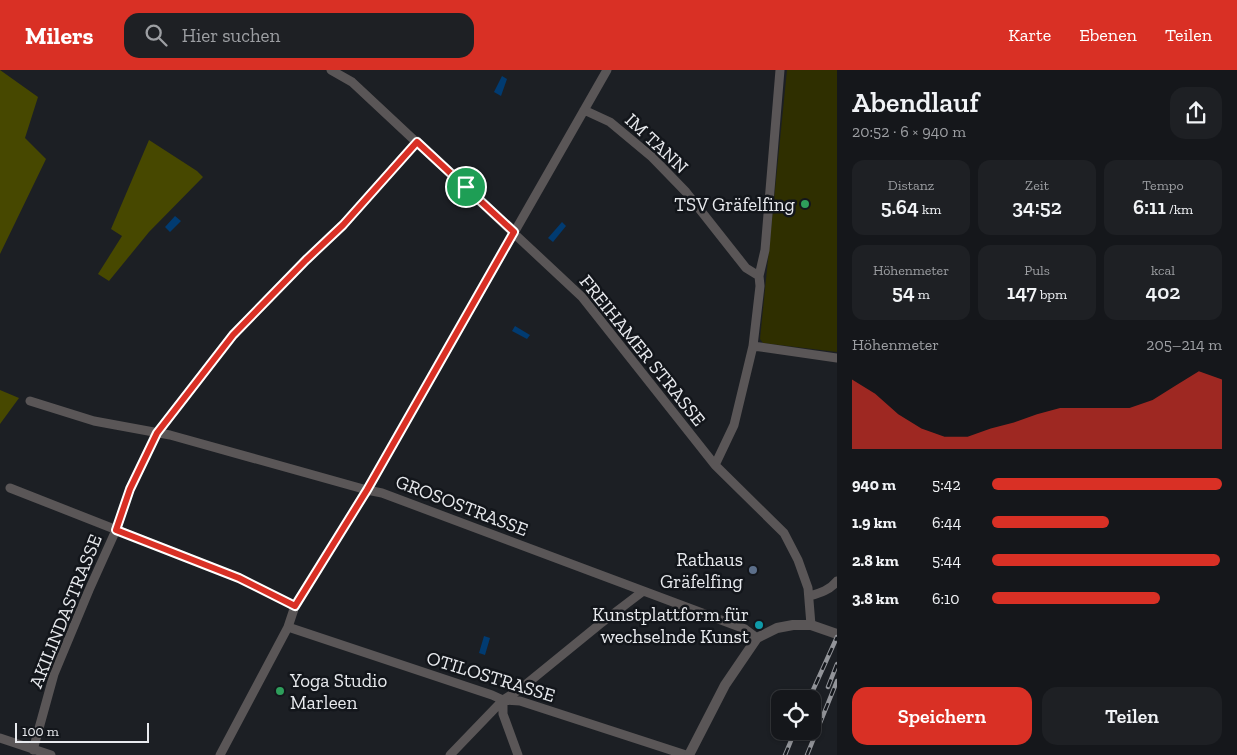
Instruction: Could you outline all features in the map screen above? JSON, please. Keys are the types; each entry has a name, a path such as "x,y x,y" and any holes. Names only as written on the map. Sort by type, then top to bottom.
{"street":[{"path":"220,755 288,627 295,606 367,490 607,70"},
{"path":"715,465 734,425 753,346 760,286 759,276 765,250 780,70"},
{"name":"FREIHAMER STRASSE","path":"336,71 352,82 582,297 715,465 784,533 798,560 810,596 811,625"},
{"name":"IM TANN","path":"584,110 610,122 652,157 686,192 746,268 759,276"},
{"name":"AKILINDASTRASSE","path":"33,750 54,674 116,530 130,489 157,433 233,335 348,219 417,142"},
{"path":"753,346 837,358"},
{"name":"GROSOSTRASSE","path":"30,401 94,421 170,435 382,493 745,629 757,638"},
{"path":"10,488 239,578 295,606"},
{"path":"810,596 822,592 837,581"},
{"path":"450,755 503,700 519,690 642,592"},
{"path":"688,755 725,685 757,638 777,628 811,625 837,634"},
{"name":"OTILOSTRASSE","path":"288,627 503,700 520,701 688,755"},
{"path":"503,700 503,714 518,755"},
{"path":"0,738 51,755"}],"shaded area":[{"path":"0,70 38,97 25,138 46,159 0,254"},
{"name":"TSV Gräfelfing","path":"787,70 837,70 837,352 763,343 760,339"},
{"path":"149,140 197,171 203,177 149,232 109,281 98,274 122,236 111,229"},
{"path":"0,390 19,398 0,424"}],"water":[{"path":"502,76 507,79 501,96 494,92"},
{"path":"175,216 181,221 170,232 165,227"},
{"path":"562,222 566,226 553,242 548,238"},
{"path":"515,326 530,335 527,339 512,331"},
{"path":"484,636 490,638 485,655 479,653"}],"railway":[{"path":"813,690 837,637"},
{"path":"828,687 837,664"},
{"path":"807,755 837,681"},
{"path":"785,755 791,740"}],"place":[{"name":"TSV Gräfelfing","path":"805,204"},
{"name":"Rathaus Gräfelfing","path":"753,570"},
{"name":"Kunstplattform für wechselnde Kunst","path":"759,625"},
{"name":"Yoga Studio Marleen","path":"280,691"}],"route":[{"path":"417,142 466,187 514,232 367,490 295,606 239,578 116,530 130,489 157,433 233,335 343,225 417,142"}]}
